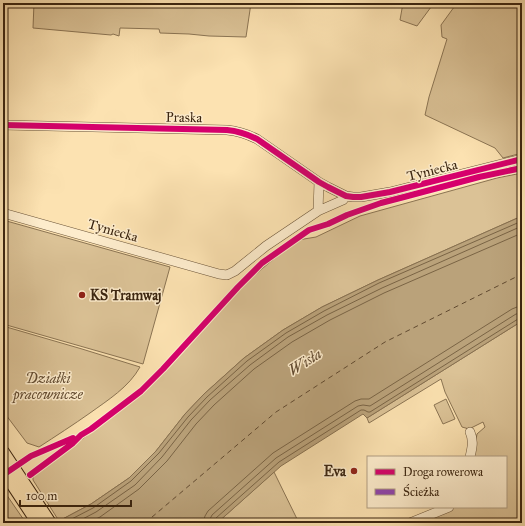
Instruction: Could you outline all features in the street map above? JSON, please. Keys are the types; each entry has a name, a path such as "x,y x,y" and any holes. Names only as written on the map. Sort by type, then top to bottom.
{"main road":[{"path":"4,454 50,523"},
{"path":"3,470 38,523"}],"street":[{"name":"Praska","path":"3,125 234,131 257,139 319,182 346,196"},
{"name":"Tyniecka","path":"3,213 227,275 235,271 266,246 318,211 343,200 346,196 361,197 384,194 522,159"},
{"path":"318,211 319,182"},
{"path":"470,432 473,438 470,456"},
{"path":"410,523 447,508"}],"green space":[{"path":"34,3 251,3 246,37 160,33 159,29 120,28 119,36 113,34 33,28"},
{"path":"403,3 434,3 417,26 400,20"},
{"path":"457,3 522,3 522,153 503,158 495,148 425,115 447,39 442,37 441,25"},
{"path":"522,173 522,216 378,280 322,307 283,330 244,358 204,394 185,414 156,451 129,478 91,504 59,521 33,480 33,475 119,412 151,384 242,286 298,240 316,237 360,216 497,178"},
{"name":"KS Tramwaj","path":"3,220 170,267 143,364 3,324"},
{"path":"522,321 522,523 421,523 453,508 507,508 507,456 473,456 477,434 485,427 483,422 469,429 462,427 445,392 441,379 369,423 367,418"},
{"name":"Działki pracownicze","path":"3,326 140,367 130,381 118,393 39,447 27,443 3,411"},
{"path":"446,399 455,419 443,424 434,405"},
{"path":"274,472 299,523 217,523"},
{"path":"6,494 26,523 3,523 3,496"}],"water":[{"name":"Wisła","path":"522,216 522,321 367,418 363,414 281,466 217,523 55,523 91,504 129,478 156,451 185,414 204,394 244,358 283,330 322,307 378,280"}],"ferry route":[{"path":"145,523 276,412 385,342 522,274"}],"cycle path":[{"path":"3,125 234,131 257,139 319,182 346,196 353,197 390,192 522,159"},
{"path":"30,475 141,391 262,263 309,230 381,203 479,177 522,168"},
{"path":"3,475 31,456 73,438"}],"place":[{"name":"KS Tramwaj","path":"82,295"},
{"name":"Eva","path":"354,471"}]}
